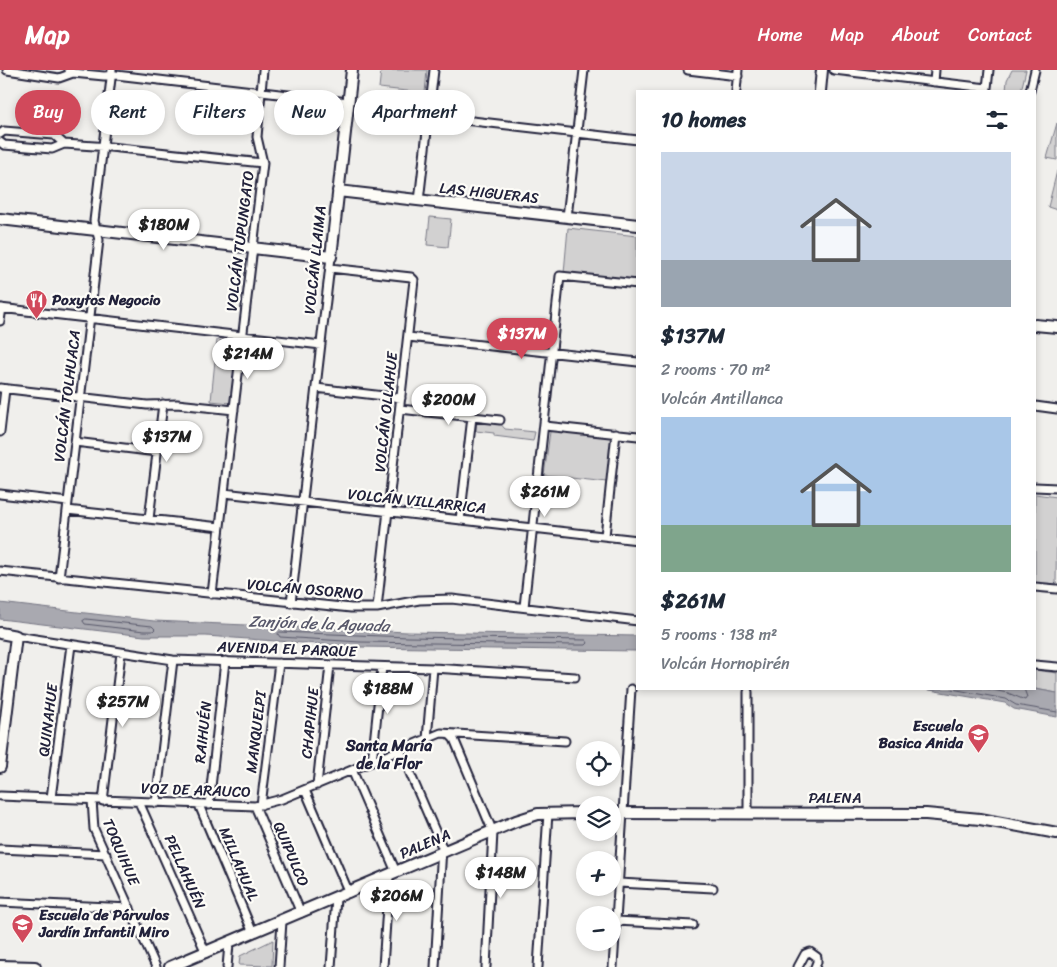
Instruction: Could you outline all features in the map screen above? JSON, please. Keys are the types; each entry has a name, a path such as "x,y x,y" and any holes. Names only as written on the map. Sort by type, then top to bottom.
{"street":[{"path":"7,70 59,78 71,72 111,73 245,90"},
{"name":"VOLCÁN TUPUNGATO","path":"261,90 263,70"},
{"name":"VOLCÁN LLAIMA","path":"291,603 352,70"},
{"path":"432,90 434,70"},
{"path":"567,217 584,70"},
{"path":"688,70 738,73 736,90"},
{"path":"820,90 822,70"},
{"path":"834,70 881,73 987,88 989,70"},
{"path":"934,82 935,70"},
{"path":"1030,90 1036,70"},
{"name":"VOLCÁN TOLHUACA","path":"59,578 99,240 94,221 111,73"},
{"path":"264,92 348,102"},
{"path":"475,121 636,140"},
{"path":"0,134 4,132 54,135 64,144"},
{"name":"VOLCÁN TUPUNGATO","path":"212,594 263,164 257,135"},
{"path":"419,201 427,135"},
{"path":"0,142 52,149 64,144 103,147 263,164"},
{"name":"LAS HIGUERAS","path":"338,191 636,225"},
{"path":"0,219 331,257"},
{"name":"VOLCÁN OLLAHUE","path":"330,268 414,279 377,608"},
{"path":"524,607 560,276 636,284"},
{"path":"0,321 1,308 321,345"},
{"path":"1036,324 1057,327"},
{"path":"408,337 636,362"},
{"path":"316,388 401,398"},
{"path":"0,432 3,389 234,410"},
{"path":"149,519 163,404"},
{"path":"1036,406 1057,409"},
{"path":"400,409 500,420"},
{"path":"460,520 472,417"},
{"path":"545,426 636,436"},
{"path":"605,536 616,433"},
{"path":"75,442 157,452"},
{"path":"1036,487 1057,488"},
{"name":"VOLCÁN VILLARRICA","path":"224,493 636,540"},
{"path":"0,494 68,502"},
{"path":"67,510 220,527"},
{"name":"VOLCÁN OSORNO","path":"0,571 352,608 377,608 419,600 452,599 636,621"},
{"path":"1036,587 1057,590"},
{"name":"AVENIDA EL PARQUE","path":"0,633 172,660 434,668 575,677"},
{"path":"0,763 16,636"},
{"name":"QUINAHUE","path":"52,798 71,645"},
{"path":"103,800 121,653"},
{"path":"156,803 172,660"},
{"name":"RAIHUÉN","path":"209,805 225,662"},
{"name":"MANQUELPI","path":"258,805 279,663"},
{"name":"CHAPIHUE","path":"317,785 330,665"},
{"path":"1036,665 1057,667"},
{"path":"372,762 382,667"},
{"path":"427,739 434,668"},
{"path":"620,796 631,689"},
{"path":"748,692 748,813"},
{"name":"VOZ DE ARAUCO","path":"0,796 199,805 258,805 306,790 441,733 565,741"},
{"path":"449,734 454,739 493,832 486,967"},
{"path":"400,750 440,843 442,853 435,967"},
{"path":"352,770 393,874 383,967"},
{"path":"306,790 349,893"},
{"name":"TOQUIHUE","path":"92,800 92,822 156,967"},
{"name":"PELLAHUÉN","path":"138,802 206,953"},
{"name":"MILLAHUAL","path":"199,805 253,933"},
{"name":"QUIPULCO","path":"258,805 301,913"},
{"path":"538,967 548,813"},
{"name":"PALENA","path":"173,967 529,816 548,813 576,813"},
{"name":"PALENA","path":"621,813 926,814 987,820 1057,833"},
{"path":"0,849 106,854"},
{"path":"621,883 713,888"},
{"path":"331,967 336,898"},
{"path":"0,902 130,908"},
{"path":"279,967 282,921"},
{"path":"621,921 693,925"},
{"path":"227,967 229,944"},
{"path":"613,967 614,951"},
{"path":"798,967 804,954 810,952 817,957 815,967"},
{"path":"6,966 35,967"}],"shaded area":[{"path":"381,70 427,70 425,90 379,88"},
{"path":"1012,70 1026,70 1021,90 1006,90 1007,80"},
{"path":"1057,123 1057,160 1047,158"},
{"path":"1057,171 1057,210 1048,207"},
{"path":"430,217 451,219 448,247 427,245"},
{"path":"568,228 636,236 636,281 564,273"},
{"path":"217,340 237,342 231,403 211,401"},
{"path":"477,420 499,422 505,429 535,432 533,441 494,436 494,433 476,431"},
{"path":"555,429 607,435 611,439 607,482 544,475 550,432"},
{"path":"1036,494 1057,497 1056,586 1036,584"},
{"path":"1036,670 1057,673 1057,693 1036,689"},
{"path":"273,940 272,966 239,965 240,956"}],"water":[{"path":"0,603 154,621 408,632 636,636 636,651 360,647 206,636 144,636 0,619"},
{"path":"1036,689 1057,693 1057,717 1014,709 1005,703 930,690"}],"place":[{"name":"Poxytos Negocio","path":"36,319"},
{"name":"Escuela Basica Anida","path":"979,754"},
{"name":"Escuela de Párvulos Jardín Infantil Miro","path":"23,943"}],"district":[{"name":"Santa María de la Flor","path":"389,754"}],"water label":[{"name":"Zanjón de la Aguada","path":"319,623"}]}
